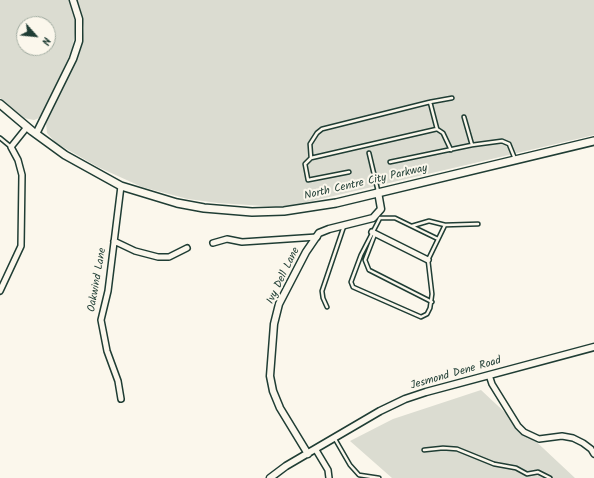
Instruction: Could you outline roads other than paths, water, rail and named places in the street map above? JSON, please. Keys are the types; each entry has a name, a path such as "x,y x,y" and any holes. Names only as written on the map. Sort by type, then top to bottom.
{"main road":[{"name":"North Centre City Parkway","path":"0,104 36,134 80,164 121,186 175,202 204,208 252,212 310,208 594,141"}],"street":[{"path":"36,134 73,59 79,40 79,18 73,0"},
{"path":"0,291 21,246 22,175 18,160 12,147 27,127"},
{"name":"Oakwind Lane","path":"121,186 108,291 101,320 107,351 118,381 122,399"},
{"path":"213,243 227,239 242,242 316,237 329,229 361,223 379,216 381,209 378,192"},
{"path":"374,233 428,260"},
{"name":"Ivy Dell Lane","path":"308,454 280,408 273,391 270,376 274,324 279,304 306,252 316,237"},
{"path":"114,241 135,251 158,257 169,257 187,248"},
{"name":"Jesmond Dene Road","path":"270,478 335,438 405,399 594,347"},
{"path":"489,375 492,384 518,426 524,432 539,439 562,436 573,438 584,443 594,454"},
{"path":"316,450 328,470 329,478"}],"lane":[{"path":"311,158 310,144 322,129 430,102 452,98"},
{"path":"430,102 437,129 443,133 451,150"},
{"path":"464,117 472,145"},
{"path":"349,172 308,180 305,164 311,158 437,129"},
{"path":"0,138 12,147"},
{"path":"390,162 472,145 506,142 511,146 516,159"},
{"path":"369,152 378,192"},
{"path":"432,302 369,270 366,260 379,216 395,218 438,239"},
{"path":"412,226 429,221 445,225 478,224"},
{"path":"374,233 351,282 353,287 421,317 427,314 432,302 428,260 445,225"},
{"path":"327,307 322,298 322,291 344,226"},
{"path":"335,438 350,465 359,475 379,478"},
{"path":"424,450 443,448 457,449 494,464 516,468 527,474"},
{"path":"522,478 527,474 538,472 550,478"}]}
